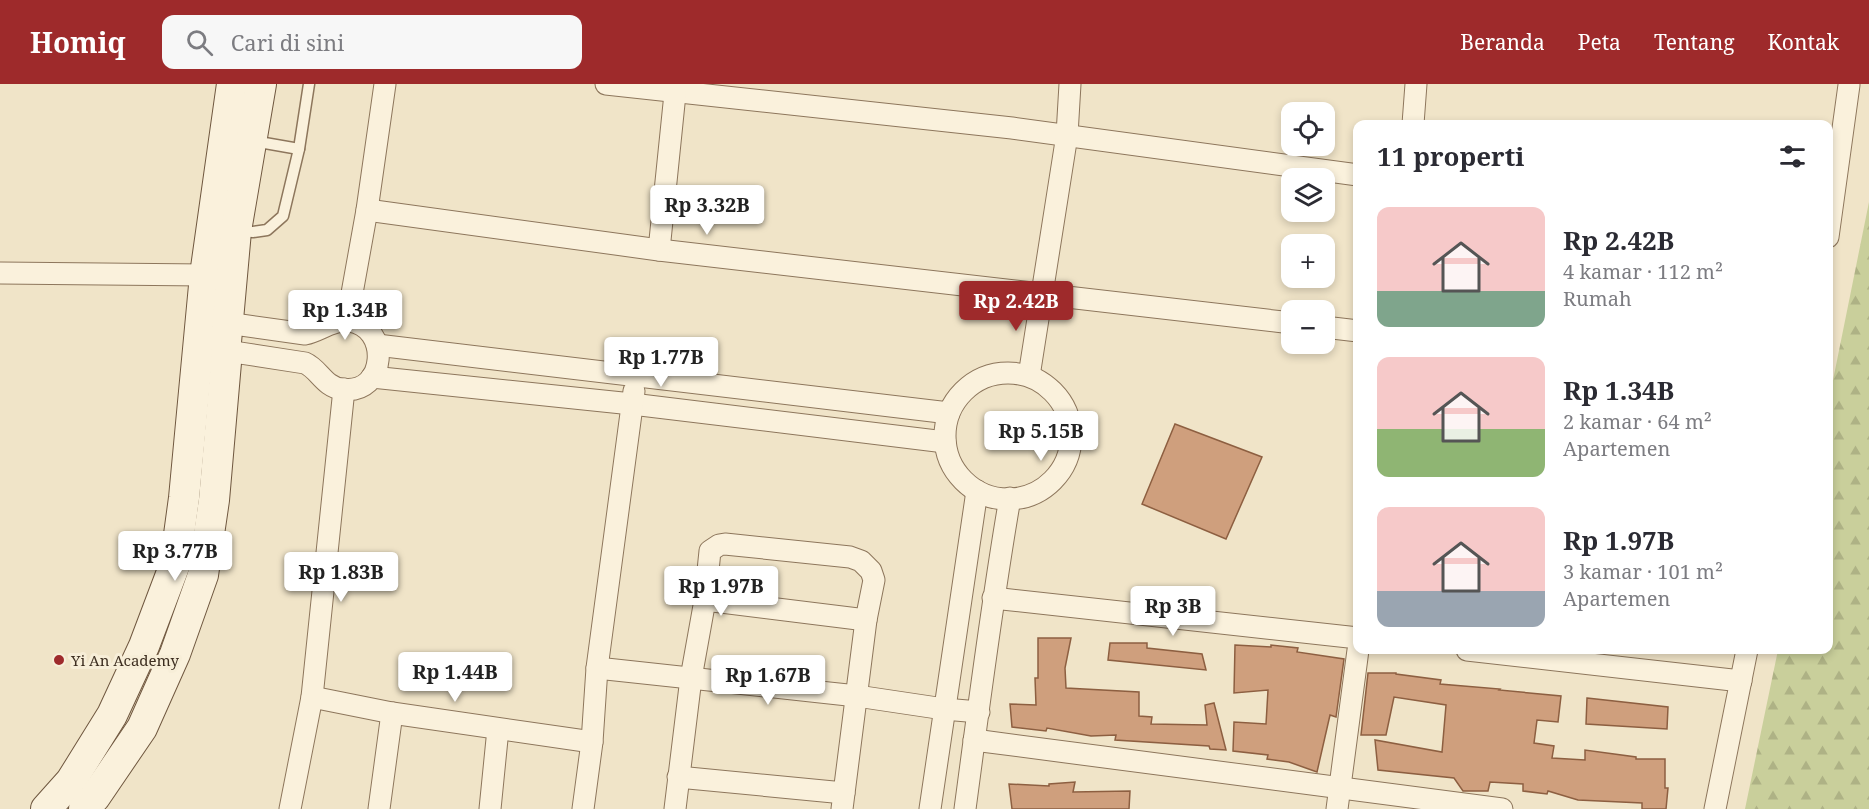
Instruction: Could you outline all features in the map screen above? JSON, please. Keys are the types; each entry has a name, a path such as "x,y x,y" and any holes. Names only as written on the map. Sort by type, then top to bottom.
{"main road":[{"path":"46,809 71,781 112,715 144,646 175,564 184,498 205,275 232,84"},
{"path":"87,808 142,728 175,654 203,575 214,500 236,231 261,84"},
{"path":"184,498 214,500"}],"street":[{"path":"347,321 367,210 385,84"},
{"path":"606,84 676,87 1067,135 1353,174"},
{"path":"1029,376 1067,135 1070,84"},
{"path":"1413,120 1416,84"},
{"path":"1833,211 1853,86"},
{"path":"659,250 676,87"},
{"path":"367,210 659,250 1281,322"},
{"path":"0,273 205,275"},
{"path":"347,321 365,328 377,345 380,361 372,377 361,387 350,390 339,389 329,384 312,366 227,337 305,334 334,323 347,321"},
{"path":"1335,328 1353,330"},
{"path":"377,345 949,412"},
{"path":"1010,373 1029,376 1045,385 1058,398 1067,414 1071,432 1069,450 1063,466 1052,481 1037,491 1010,498 995,497 977,491 958,474 949,459 945,442 945,427 949,412 959,396 973,383 991,375 1010,373"},
{"path":"584,809 597,669 635,376"},
{"path":"372,377 632,404 945,442"},
{"path":"290,809 312,697 344,389"},
{"path":"930,809 977,491"},
{"path":"965,809 980,712 993,598 1010,498"},
{"path":"675,809 678,777 691,678 705,600 710,551 720,545 736,544 850,557 861,561 871,571 874,580 843,801 678,777"},
{"path":"993,598 1353,637"},
{"path":"705,600 867,620"},
{"path":"1337,809 1357,654"},
{"path":"1548,654 1608,657 1741,681"},
{"path":"1716,809 1746,654"},
{"path":"597,669 857,696 980,712"},
{"path":"312,697 392,713 592,742"},
{"path":"379,809 392,713"},
{"path":"490,809 498,729"},
{"path":"974,740 1502,809"}],"lane":[{"path":"236,231 267,230 283,216 299,148 309,84"},
{"path":"253,141 299,148"}],"green space":[{"path":"1869,202 1869,809 1745,809 1777,654 1833,654 1833,380"}],"building":[{"path":"1175,424 1262,457 1226,539 1142,504"},
{"path":"1038,638 1071,638 1065,668 1066,688 1139,692 1139,716 1152,717 1151,724 1207,725 1205,705 1214,703 1226,750 1210,749 1209,746 1115,740 1116,735 1091,736 1047,728 1046,731 1012,727 1010,704 1036,705 1035,678 1038,678"},
{"path":"1110,643 1147,643 1147,648 1202,654 1206,670 1108,660"},
{"path":"1235,645 1298,648 1297,652 1344,659 1336,717 1330,715 1317,772 1289,762 1267,759 1268,755 1233,751 1234,722 1266,724 1268,690 1234,693"},
{"path":"1368,673 1396,673 1441,680 1440,684 1561,696 1558,722 1537,720 1534,743 1554,746 1552,758 1585,760 1585,750 1636,757 1636,759 1665,759 1665,788 1668,788 1666,809 1642,809 1642,803 1578,800 1548,791 1547,794 1523,791 1523,784 1490,782 1488,791 1463,791 1454,778 1378,770 1375,740 1442,752 1446,705 1394,697 1386,735 1361,735"},
{"path":"1587,698 1668,707 1667,729 1586,724"},
{"path":"1075,782 1073,792 1130,791 1129,809 1012,809 1009,784 1049,786 1049,784"}],"place":[{"name":"Yi An Academy","path":"59,660"}]}
